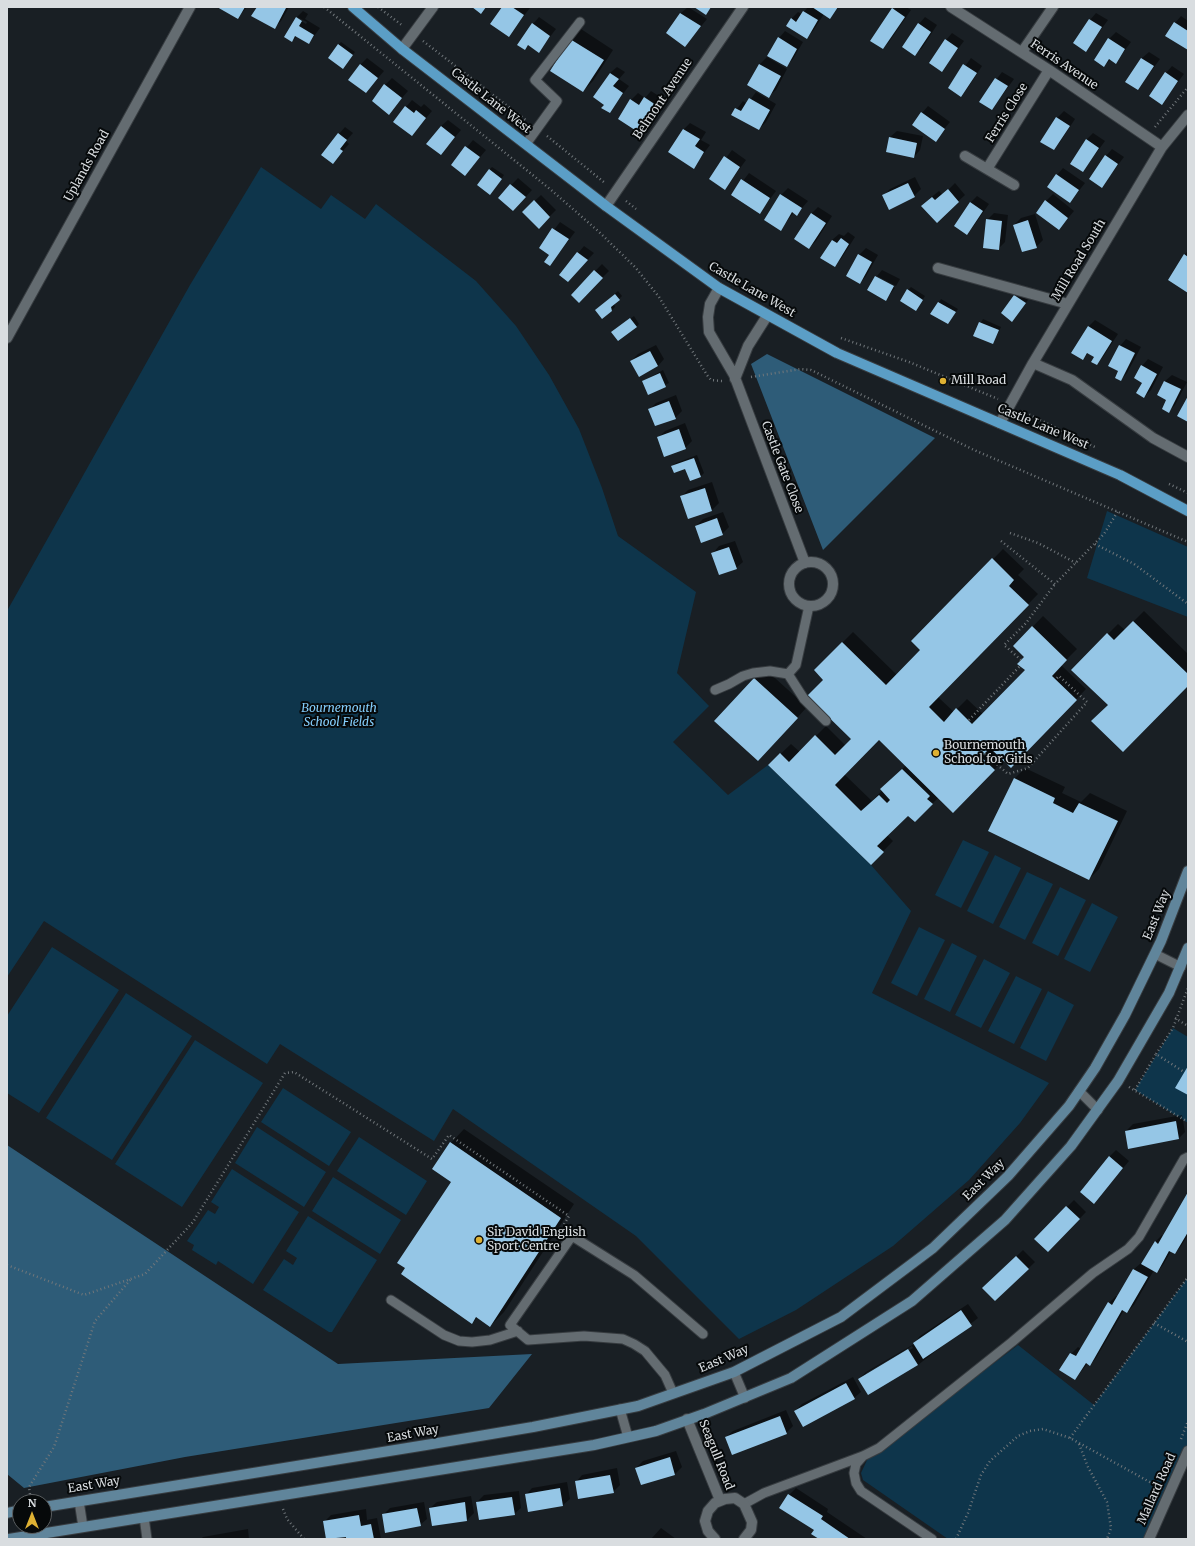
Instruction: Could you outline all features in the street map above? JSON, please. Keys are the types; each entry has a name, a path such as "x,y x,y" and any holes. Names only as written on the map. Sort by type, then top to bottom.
{"main road":[{"name":"Castle Lane West","path":"353,7 402,49 606,206 719,288 766,316 837,353 1120,475 1188,510"}],"street":[{"name":"Uplands Road","path":"7,338 190,7"},
{"path":"402,49 433,7"},
{"name":"Belmont Avenue","path":"606,206 742,7"},
{"name":"Ferris Avenue","path":"951,7 1022,52 1162,147"},
{"path":"1022,52 1053,7"},
{"name":"Ferris Close","path":"987,169 1049,70"},
{"name":"Mill Road South","path":"1000,423 1033,363 1162,147 1188,115"},
{"path":"965,156 1014,186"},
{"path":"938,268 1068,304"},
{"name":"Castle Gate Close","path":"719,288 710,304 708,316 709,332 736,379 805,563"},
{"path":"736,379 748,346 766,316"},
{"path":"1033,363 1072,380 1153,438 1188,457"},
{"path":"805,563 818,563 825,567 831,575 833,588 827,599 821,604 809,606 795,599 790,588 792,575 796,569 805,563"},
{"name":"East Way","path":"52,1505 449,1441 638,1406 734,1372 841,1317 933,1248 1008,1176 1069,1106 1095,1068 1125,1016 1154,954 1188,871"},
{"path":"9,1539 594,1445 656,1431 745,1398 792,1378 912,1301 1005,1220 1071,1146 1098,1110 1118,1080 1169,993 1188,948"},
{"name":"Seagull Road","path":"687,1419 720,1500"},
{"name":"Mallard Road","path":"1149,1539 1188,1450"},
{"name":"Seagull Road","path":"715,1539 708,1531 705,1521 708,1511 720,1500 735,1498 744,1504"},
{"path":"744,1504 752,1522 751,1530 744,1539"}],"lane":[{"path":"526,144 557,101 535,80 580,22"},
{"path":"788,674 796,665 809,606"},
{"path":"715,690 742,676 753,673 770,671 788,674 804,699 826,721"},
{"path":"1154,954 1181,967"},
{"path":"1079,1091 1098,1110"},
{"path":"744,1504 764,1493 863,1456 878,1448 1012,1342 1093,1273 1128,1249 1139,1236 1184,1159 1188,1157"},
{"path":"673,1393 665,1375 646,1351 623,1339 584,1336 528,1340 510,1325 572,1236 634,1275 703,1334"},
{"path":"391,1300 444,1335 458,1341 472,1342 490,1340 518,1332"},
{"path":"734,1372 745,1398"},
{"path":"620,1409 628,1437"},
{"path":"863,1456 856,1464 854,1473 856,1483 861,1491 932,1539"},
{"path":"79,1501 83,1527"},
{"path":"144,1517 147,1539"}],"path":[{"path":"378,7 537,129 638,211"},
{"path":"1146,136 1188,87"},
{"path":"840,338 916,365 988,394 1102,451"},
{"path":"1166,482 1188,493"},
{"path":"1021,660 1004,645 1026,623 1055,584 1104,534 1118,511"},
{"path":"1010,533 1038,543 1076,563"},
{"path":"1001,541 1055,584"},
{"path":"1095,544 1134,564 1188,604"},
{"path":"969,720 1020,666"},
{"path":"985,754 1008,774 1028,768 1087,702 1060,676 1056,680"},
{"path":"1135,1090 1172,1028 1188,988"},
{"path":"1160,1008 1188,1026"},
{"path":"1156,1054 1184,1072"},
{"path":"7,1265 84,1295 145,1274 193,1222 285,1073 294,1072 432,1159 449,1135 569,1216 561,1228"},
{"path":"1118,1080 1188,1122"},
{"path":"1070,1438 1188,1276"},
{"path":"30,1494 29,1487 54,1447 96,1321 131,1279"},
{"path":"1154,1323 1188,1342"},
{"path":"956,1539 968,1513 981,1475 990,1461 1018,1436 1042,1429 1070,1438 1169,1492"},
{"path":"1079,1444 1088,1467 1106,1502 1111,1528 1107,1539"},
{"path":"276,1496 287,1519 304,1539"}],"green space":[{"name":"Bournemouth School Fields","path":"261,167 321,209 331,195 365,219 376,204 476,281 516,326 549,375 579,429 602,488 618,536 696,592 677,673 709,706 673,742 728,795 768,765 871,865 911,911 872,993 1049,1083 1020,1123 969,1180 893,1246 796,1310 739,1339 636,1236 453,1109 434,1141 280,1044 267,1064 44,921 7,977 7,611 190,285"},
{"path":"1107,511 1188,547 1188,617 1087,578"},
{"path":"963,840 989,852 961,908 935,895"},
{"path":"995,855 1021,868 993,924 967,911"},
{"path":"1027,872 1053,884 1025,940 999,927"},
{"path":"1060,887 1086,900 1058,956 1032,943"},
{"path":"1092,903 1118,917 1090,972 1064,959"},
{"path":"919,927 945,940 917,996 891,983"},
{"path":"952,943 977,956 950,1012 924,999"},
{"path":"52,947 119,990 39,1113 7,1093 7,1016"},
{"path":"984,959 1010,973 981,1028 955,1015"},
{"path":"1016,976 1042,989 1014,1044 988,1031"},
{"path":"1048,991 1074,1005 1046,1061 1020,1048"},
{"path":"126,993 192,1036 112,1160 46,1118"},
{"path":"1173,1028 1188,1037 1188,1123 1135,1090"},
{"path":"195,1040 263,1083 182,1207 115,1164"},
{"path":"283,1088 351,1132 329,1166 261,1122"},
{"path":"257,1127 326,1172 304,1207 235,1163"},
{"path":"359,1137 427,1181 406,1215 337,1171"},
{"path":"232,1169 299,1212 253,1284 218,1261 216,1265 192,1250 194,1245 187,1241 208,1210 215,1214 219,1207 211,1202"},
{"path":"333,1177 401,1220 380,1254 312,1211"},
{"path":"308,1216 377,1260 332,1332 329,1332 263,1290 284,1259 293,1265 297,1258 286,1251"},
{"path":"1188,1277 1188,1451 1149,1539 948,1539 863,1480 861,1473 868,1458 1018,1345 1094,1405"}],"shaded area":[{"path":"767,354 935,438 823,550 751,364"},
{"path":"7,1145 338,1364 532,1354 489,1408 185,1457 24,1488 7,1474"}],"building":[{"path":"217,7 245,7 238,19"},
{"path":"257,7 286,8 275,29 251,16"},
{"path":"472,7 486,7 481,14"},
{"path":"502,7 512,7 524,15 509,37 490,24"},
{"path":"694,7 711,7 706,15"},
{"path":"812,7 838,7 830,19"},
{"path":"892,8 905,17 883,49 870,41"},
{"path":"803,11 818,20 807,39 786,26 791,18 796,22"},
{"path":"680,13 701,26 685,47 666,33"},
{"path":"296,17 302,21 299,26 314,35 309,44 295,36 292,42 284,37"},
{"path":"1089,19 1102,27 1086,52 1073,43"},
{"path":"1174,22 1188,31 1188,50 1165,36"},
{"path":"532,23 550,36 539,53 528,45 525,50 517,45"},
{"path":"918,23 931,32 915,56 902,47"},
{"path":"778,37 797,49 787,67 767,56"},
{"path":"1108,38 1125,49 1116,64 1109,59 1104,67 1094,60"},
{"path":"570,39 604,60 583,92 550,71"},
{"path":"945,39 958,48 942,72 929,63"},
{"path":"338,44 353,55 343,69 328,58"},
{"path":"1141,58 1154,66 1138,90 1125,82"},
{"path":"360,64 378,78 366,93 348,80"},
{"path":"759,64 781,76 769,98 747,85"},
{"path":"963,64 977,73 961,97 948,88"},
{"path":"1165,72 1178,81 1162,105 1149,96"},
{"path":"610,73 619,79 613,86 623,93 610,113 601,108 604,105 593,97"},
{"path":"995,78 1008,86 992,110 979,102"},
{"path":"384,84 402,98 389,115 372,101"},
{"path":"644,97 656,105 638,132 618,119 630,99 639,105"},
{"path":"749,98 770,110 759,130 731,115 735,108 741,111"},
{"path":"405,106 414,113 416,110 426,118 412,136 393,122"},
{"path":"921,112 945,129 936,142 912,125"},
{"path":"1056,117 1070,126 1054,150 1040,142"},
{"path":"441,126 455,137 441,155 426,144"},
{"path":"683,129 700,139 695,146 704,152 694,169 668,152"},
{"path":"338,133 347,140 340,149 343,151 333,164 321,155"},
{"path":"889,137 917,143 914,158 886,152"},
{"path":"1086,139 1099,148 1083,172 1070,164"},
{"path":"465,146 480,157 465,176 451,165"},
{"path":"1105,155 1118,164 1102,188 1089,179"},
{"path":"724,156 740,167 725,190 709,179"},
{"path":"489,169 502,179 490,195 477,185"},
{"path":"1056,174 1079,190 1070,203 1047,187"},
{"path":"741,179 770,198 760,214 731,195"},
{"path":"908,183 915,197 889,210 882,195"},
{"path":"510,184 526,197 513,211 498,198"},
{"path":"948,189 959,202 937,223 921,206 932,197 935,200"},
{"path":"780,194 802,208 797,216 792,212 781,231 764,220"},
{"path":"534,200 550,217 539,229 522,212"},
{"path":"1045,200 1068,218 1059,230 1036,213"},
{"path":"970,202 983,211 967,235 954,226"},
{"path":"811,213 826,223 809,249 794,239"},
{"path":"986,219 1002,221 999,250 983,248"},
{"path":"1028,220 1037,248 1022,252 1013,225"},
{"path":"552,228 569,239 550,266 544,262 549,255 539,248"},
{"path":"841,238 849,244 835,267 820,258 832,240 837,243"},
{"path":"577,252 588,260 568,282 559,275"},
{"path":"858,254 872,262 860,284 846,276"},
{"path":"1184,254 1188,257 1188,293 1168,280"},
{"path":"594,270 603,278 579,303 571,295"},
{"path":"875,276 894,286 886,301 867,290"},
{"path":"907,289 923,300 916,311 900,301"},
{"path":"615,294 620,300 611,307 612,311 602,319 595,310"},
{"path":"1014,295 1026,303 1012,322 1001,313"},
{"path":"938,302 956,312 948,324 930,314"},
{"path":"630,318 637,327 618,341 611,332"},
{"path":"979,322 999,330 993,344 973,336"},
{"path":"1088,326 1112,341 1097,365 1091,362 1094,357 1087,353 1083,360 1071,353"},
{"path":"1119,345 1135,353 1121,381 1115,378 1118,371 1108,366"},
{"path":"650,351 658,366 639,377 630,361"},
{"path":"1141,365 1157,374 1144,398 1136,393 1142,383 1134,378"},
{"path":"660,373 666,387 648,395 642,381"},
{"path":"1164,381 1181,389 1169,413 1162,409 1166,400 1157,395"},
{"path":"1188,396 1188,422 1177,416"},
{"path":"669,401 676,419 655,426 648,409"},
{"path":"679,429 686,449 664,457 657,437"},
{"path":"694,458 701,477 690,481 685,469 674,473 671,466"},
{"path":"705,488 712,511 688,519 680,496"},
{"path":"717,518 723,535 701,543 695,526"},
{"path":"729,547 737,569 719,575 711,553"},
{"path":"992,558 1014,580 1009,586 1029,605 929,707 944,722 956,708 972,724 1025,670 1017,664 1024,657 1013,646 1032,626 1067,660 1052,676 1077,700 1011,768 990,748 981,757 995,770 953,813 879,740 835,785 861,811 879,795 887,803 890,800 880,789 902,769 930,796 927,799 933,804 915,822 908,816 877,846 884,852 871,865 768,765 780,753 789,762 815,735 835,755 851,739 807,696 823,680 814,670 842,642 886,685 920,650 911,641"},
{"path":"1133,621 1188,674 1188,686 1123,752 1091,721 1108,705 1071,670 1107,633 1114,640"},
{"path":"754,678 798,718 758,761 714,721"},
{"path":"1014,778 1055,798 1053,803 1073,813 1079,803 1118,821 1089,880 988,831"},
{"path":"1188,1066 1188,1095 1175,1088"},
{"path":"1176,1121 1179,1139 1128,1149 1125,1131"},
{"name":"Sir David English Sport Centre","path":"450,1142 561,1218 490,1327 476,1317 472,1324 401,1274 405,1268 397,1263 451,1182 432,1169"},
{"path":"1109,1156 1123,1168 1094,1204 1080,1192"},
{"path":"1188,1192 1188,1232 1175,1254 1169,1251 1157,1273 1141,1264 1155,1241 1158,1244"},
{"path":"1066,1206 1080,1219 1048,1252 1034,1239"},
{"path":"1016,1256 1029,1269 995,1301 982,1288"},
{"path":"1133,1269 1148,1277 1127,1313 1122,1310 1090,1366 1086,1363 1075,1380 1059,1370 1070,1353 1076,1356 1108,1302 1112,1305"},
{"path":"961,1310 972,1326 923,1359 913,1343"},
{"path":"908,1349 918,1365 868,1395 858,1379"},
{"path":"846,1383 855,1399 803,1427 794,1411"},
{"path":"780,1416 787,1434 732,1455 725,1437"},
{"path":"670,1457 675,1475 641,1485 635,1468"},
{"path":"610,1475 614,1493 578,1499 575,1481"},
{"path":"560,1488 563,1506 528,1512 525,1494"},
{"path":"788,1494 823,1516 821,1519 850,1539 819,1539 811,1534 814,1530 779,1508"},
{"path":"512,1497 515,1515 479,1520 476,1502"},
{"path":"465,1502 467,1521 432,1526 429,1508"},
{"path":"417,1508 421,1526 385,1533 382,1514"},
{"path":"359,1515 361,1526 371,1524 374,1539 346,1539 346,1537 326,1539 323,1521"}],"place":[{"name":"Mill Road","path":"943,381"},
{"name":"Bournemouth School for Girls","path":"936,753"},
{"name":"Sir David English Sport Centre","path":"479,1240"}]}
